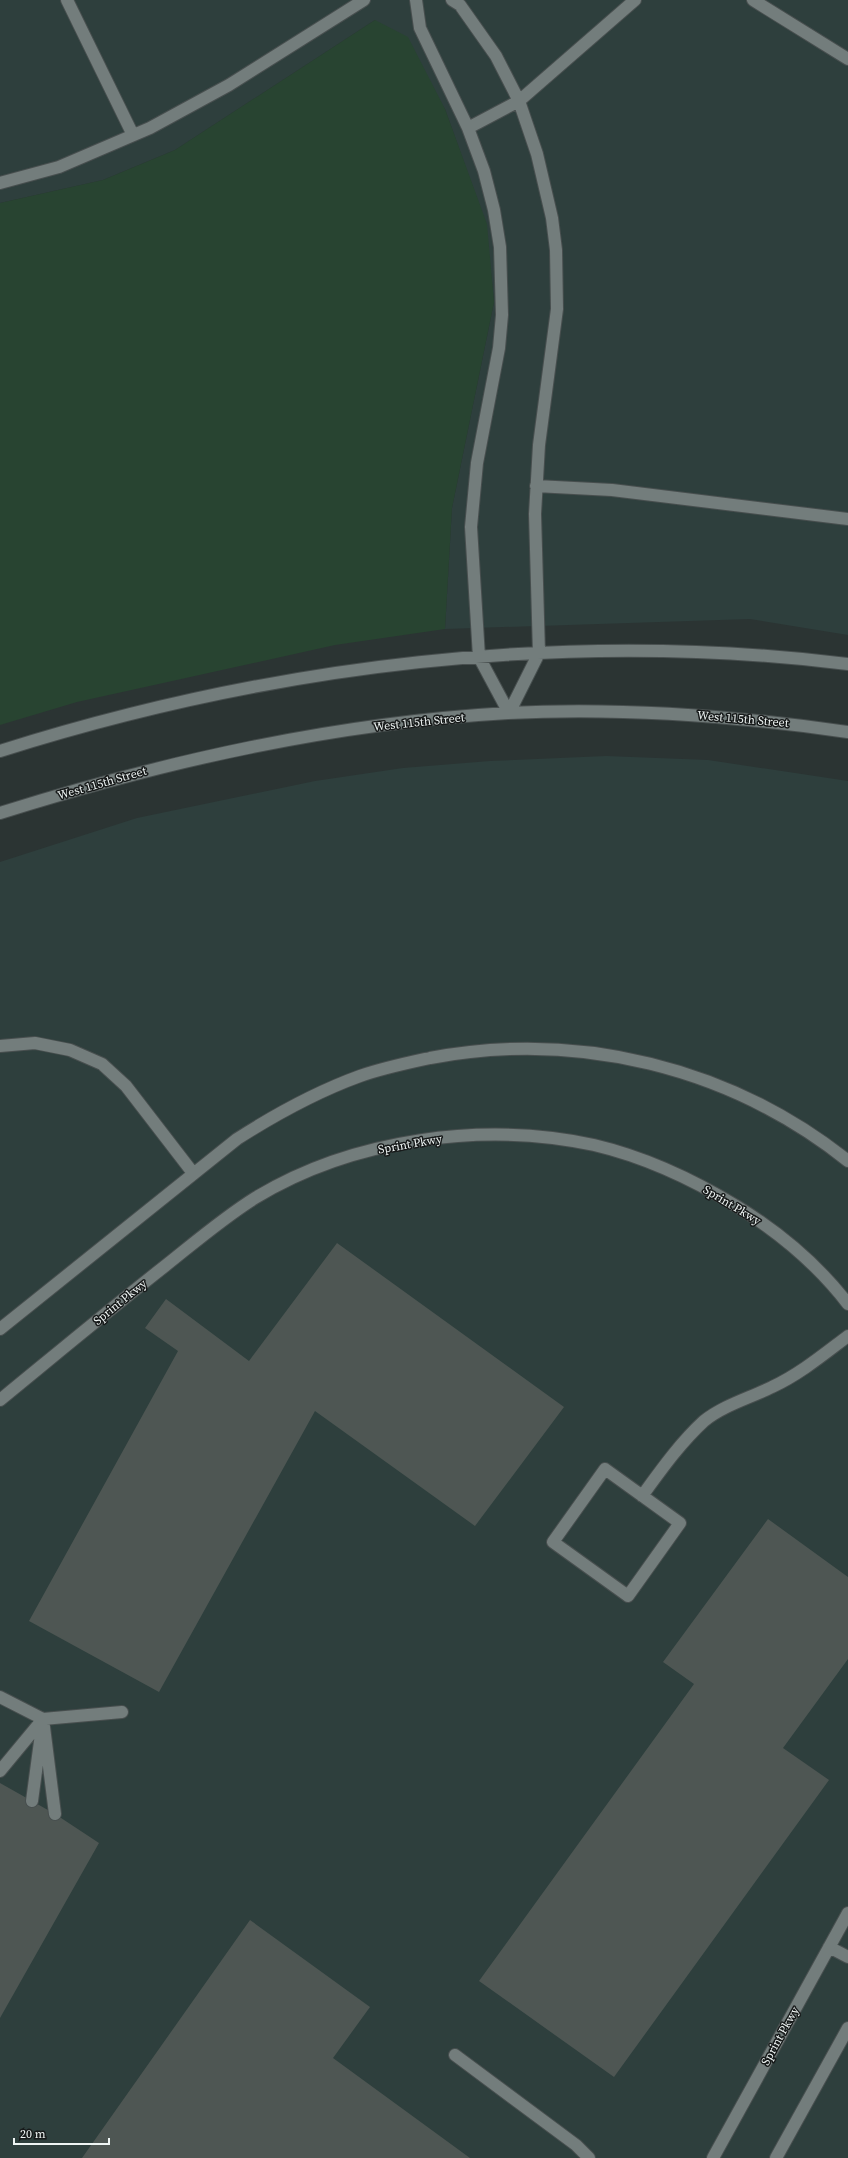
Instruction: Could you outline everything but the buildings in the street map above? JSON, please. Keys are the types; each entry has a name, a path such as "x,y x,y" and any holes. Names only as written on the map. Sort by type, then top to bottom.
{"street":[{"path":"67,0 133,135"},
{"path":"0,183 59,167 133,135 229,86 364,0"},
{"path":"416,0 420,28 468,128 484,171 494,210 500,247 502,315 499,348 477,463 472,501 472,552 479,657 509,713"},
{"path":"452,0 460,5 496,56 519,100 537,154 551,211 556,256 557,309 540,438 536,486 534,550 539,653 509,713"},
{"path":"468,128 519,100 635,0"},
{"path":"753,0 848,59"},
{"path":"536,486 612,490 848,520"},
{"path":"0,751 73,729 210,695 284,681 361,669 479,657 539,653 680,652 755,656 848,664"},
{"name":"West 115th Street","path":"0,813 131,774 202,756 274,742 433,719 509,713 590,712 694,714 775,721 848,732"},
{"path":"0,1046 35,1043 70,1050 102,1064 126,1086 193,1173"},
{"path":"0,1329 237,1139 277,1114 326,1090 361,1076 405,1063 448,1055 497,1049 545,1049 588,1052 631,1059 713,1082 749,1098 788,1119 827,1144 848,1161"},
{"name":"Sprint Pkwy","path":"0,1400 216,1226 256,1198 297,1177 339,1160 388,1146 440,1137 488,1135 539,1137 593,1145 637,1158 678,1174 722,1197 763,1222 798,1251 832,1284 848,1304"},
{"path":"642,1496 679,1446 706,1420 741,1400 772,1387 802,1370 848,1336"},
{"path":"605,1469 642,1496 680,1523 628,1596 553,1542 605,1469"},
{"path":"0,1697 43,1719 122,1712"},
{"path":"0,1771 43,1719"},
{"path":"32,1801 43,1719"},
{"path":"43,1719 56,1814"},
{"name":"Sprint Pkwy","path":"712,2158 848,1913"},
{"path":"830,1947 848,1957"},
{"path":"776,2158 848,2028"},
{"path":"455,2055 576,2145 589,2158"}],"shaded area":[{"path":"0,0 848,0 848,635 750,619 445,629 452,508 494,302 486,224 445,109 375,20 175,150 103,180 0,203"},
{"path":"606,756 708,760 848,781 848,2158 0,2158 0,862 137,818 315,781 403,768 490,761"}],"green space":[{"path":"375,20 408,37 445,109 487,224 494,302 452,508 445,629 335,645 77,702 0,725 0,203 103,180 175,150"}]}
